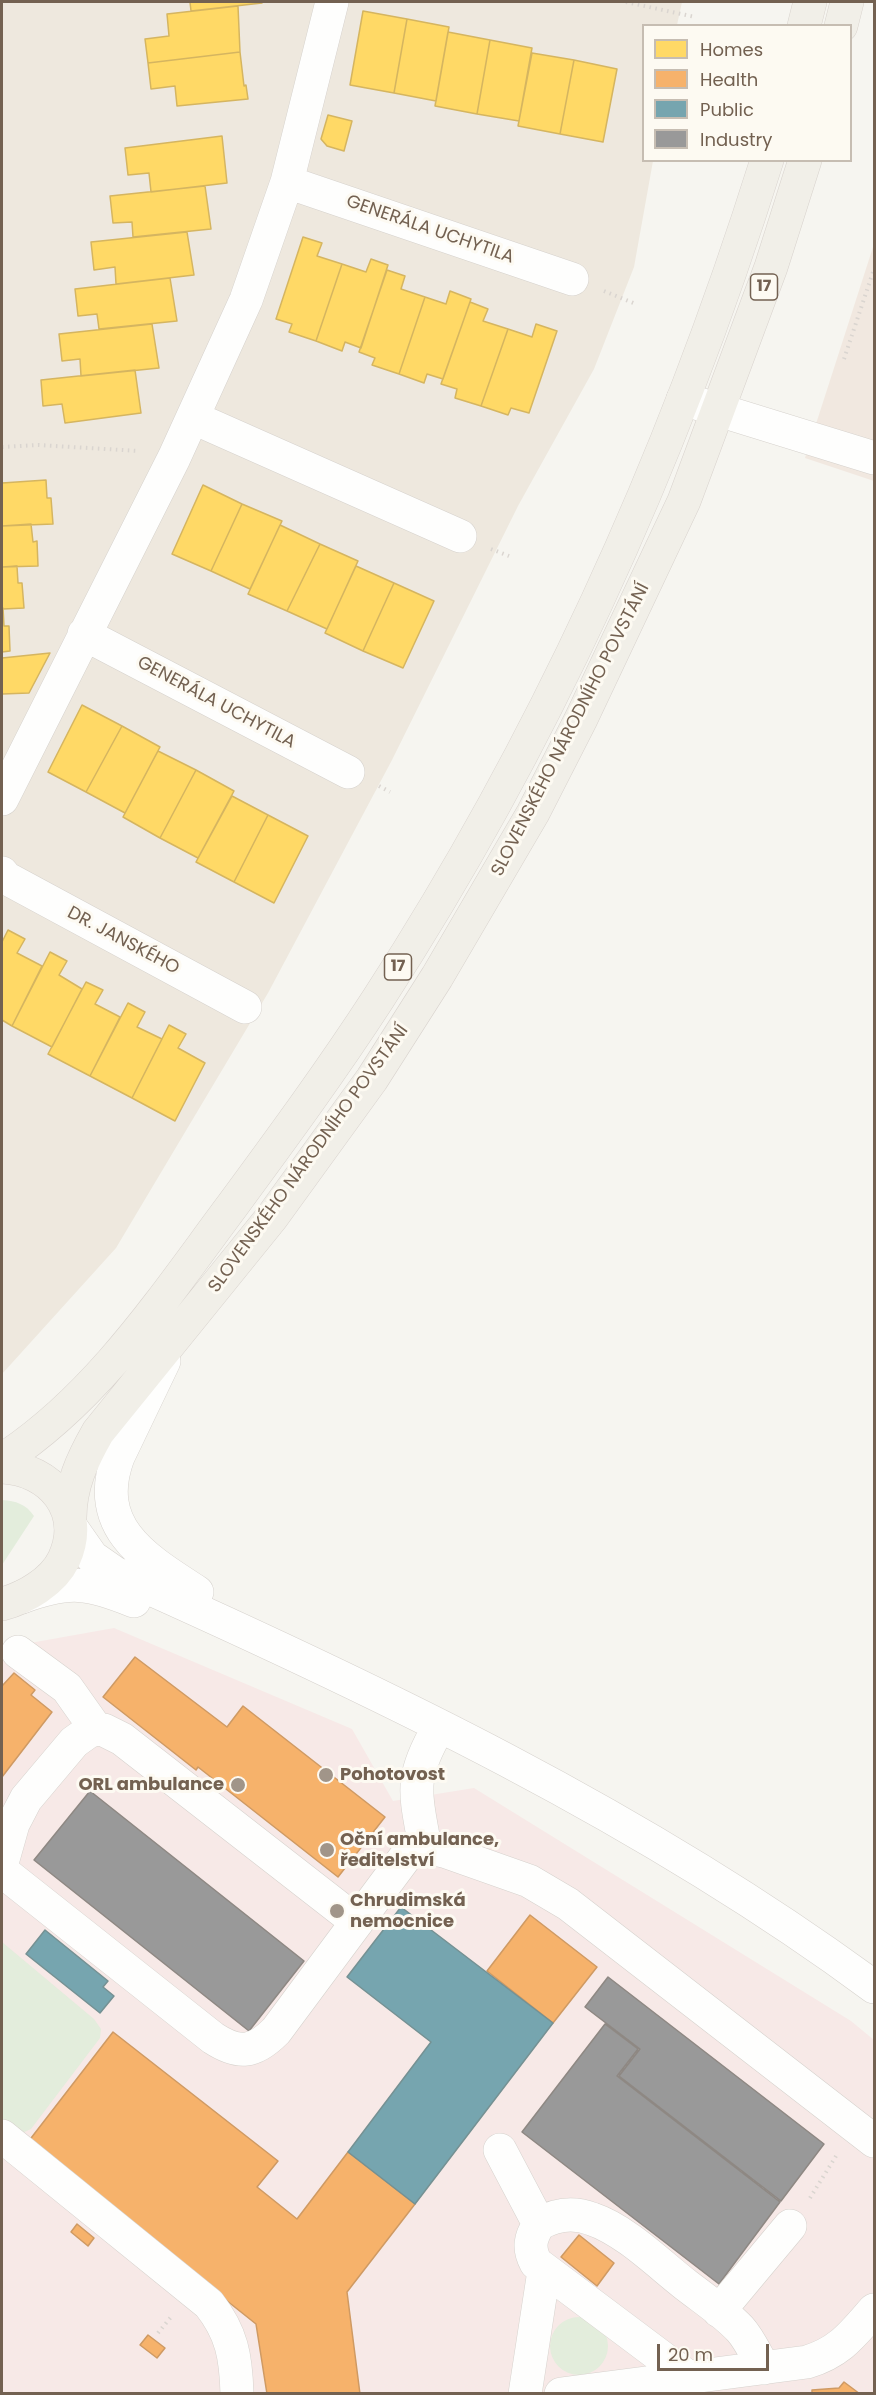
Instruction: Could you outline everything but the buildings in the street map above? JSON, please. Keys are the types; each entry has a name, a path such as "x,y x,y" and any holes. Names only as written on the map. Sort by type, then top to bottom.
{"main road":[{"path":"804,24 810,2"},
{"path":"842,24 846,2"},
{"name":"SLOVENSKÉHO NÁRODNÍHO POVSTÁNÍ","path":"2,1460 51,1424 95,1382 167,1293 312,1097 378,999 440,899 510,776 571,656 634,522 717,311 766,162"},
{"name":"SLOVENSKÉHO NÁRODNÍHO POVSTÁNÍ","path":"4,1604 44,1583 59,1567 67,1549 71,1492 88,1449 115,1410 272,1217 372,1079 437,977 533,813 581,719 684,501 771,267 804,162"},
{"path":"2,1467 27,1472 47,1482 64,1502 70,1522"}],"street":[{"path":"2,799 194,418 246,300 287,182 332,2"},
{"name":"GENERÁLA UCHYTILA","path":"287,182 572,279"},
{"path":"683,399 874,458"},
{"path":"194,418 460,536"},
{"name":"GENERÁLA UCHYTILA","path":"84,634 348,772"},
{"name":"DR. JANSKÉHO","path":"2,873 6,878 245,1007"},
{"path":"173,1340 114,1468 110,1497 113,1514 132,1544 151,1561 286,1651"},
{"path":"70,1522 92,1557 115,1573 286,1651 439,1727 602,1813 777,1918 874,1987"},
{"path":"4,1604 64,1585 88,1585 383,1699"},
{"path":"18,1652 67,1689 96,1729"},
{"path":"425,1847 415,1786 425,1750 439,1727"},
{"path":"2,1863 13,1824 26,1799 74,1742 88,1732 96,1729 104,1730 122,1739 357,1922"},
{"path":"2,1871 213,2038 228,2048 241,2051 266,2041 276,2031 409,1852 425,1847 444,1851 529,1881 568,1904 864,2133"},
{"path":"2,2136 209,2304 230,2340 237,2394"},
{"path":"500,2150 539,2224"},
{"path":"688,2377 536,2263 530,2245 539,2224 563,2215 577,2215 604,2224 646,2253 741,2330 764,2368"},
{"path":"719,2311 790,2226"},
{"path":"525,2394 544,2271"},
{"path":"561,2394 807,2362 836,2350 850,2338 874,2310"}],"path":[{"path":"626,2 695,17"},
{"path":"844,359 874,269"},
{"path":"2,447 38,445 92,447 142,451 174,458"},
{"path":"790,2226 818,2187 864,2133"}],"shaded area":[{"path":"2,2 682,2 677,24 642,24 642,162 653,162 634,267 594,369 518,506 392,760 268,993 116,1248 2,1374"},
{"path":"874,244 874,481 805,458"},
{"name":"Chrudimská nemocnice","path":"114,1628 352,1729 393,1801 474,1788 851,2021 874,2040 874,2393 2,2394 2,1648"}],"green space":[{"path":"2,1500 20,1504 34,1516 2,1565"},
{"path":"2,1942 94,2019 101,2029 100,2038 31,2129 20,2134 2,2123"},
{"path":"579,2317 590,2319 603,2330 608,2346 606,2357 595,2370 579,2375 568,2373 555,2362 550,2346 552,2335 563,2322"}],"place":[{"name":"Pohotovost","path":"326,1775"},
{"name":"ORL ambulance","path":"238,1785"},
{"name":"Oční ambulance, ředitelství","path":"327,1850"},
{"name":"Chrudimská nemocnice","path":"337,1911"}]}
